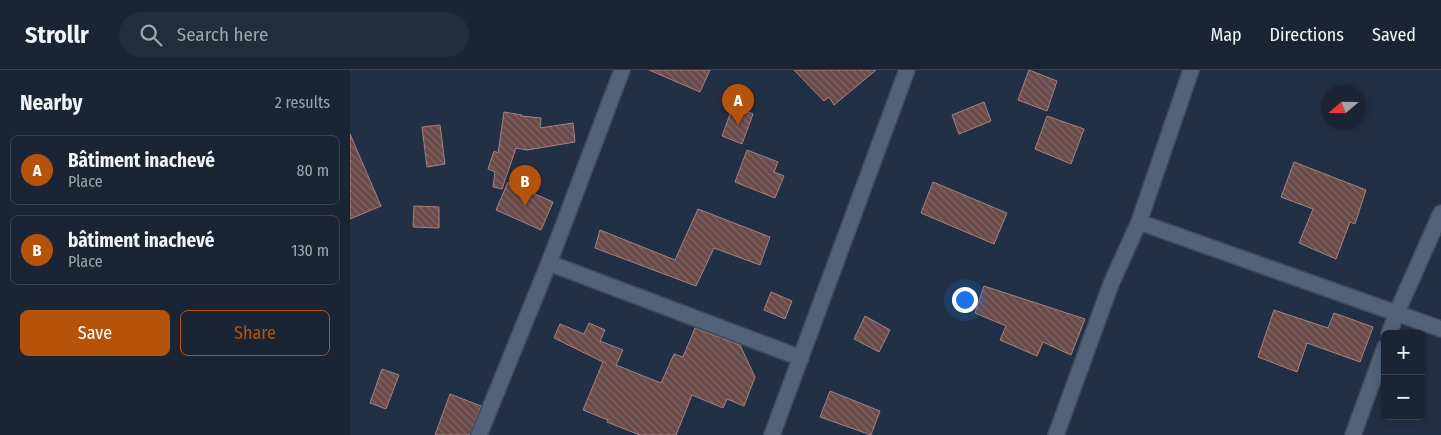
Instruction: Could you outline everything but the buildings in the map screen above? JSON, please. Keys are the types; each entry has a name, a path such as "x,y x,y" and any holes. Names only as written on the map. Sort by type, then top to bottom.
{"street":[{"path":"479,435 549,263 622,70"},
{"path":"772,435 907,70"},
{"path":"1056,435 1111,284 1139,222 1191,70"},
{"path":"1391,330 1397,312 1441,213"},
{"path":"1139,222 1441,329"},
{"path":"549,263 801,358"},
{"path":"1353,435 1381,358"}],"place":[{"name":"Bâtiment inachevé","path":"738,125"},
{"name":"bâtiment inachevé","path":"525,206"}]}
